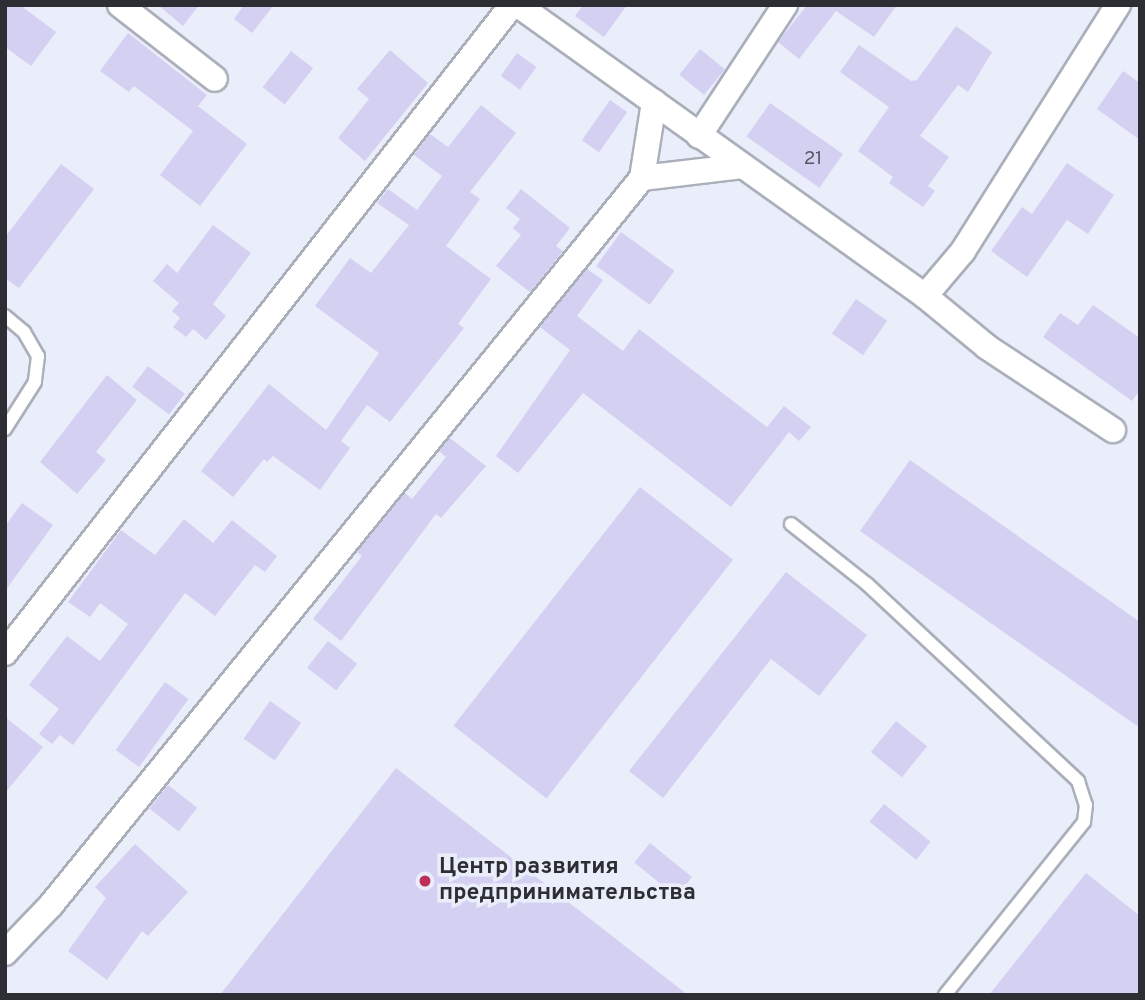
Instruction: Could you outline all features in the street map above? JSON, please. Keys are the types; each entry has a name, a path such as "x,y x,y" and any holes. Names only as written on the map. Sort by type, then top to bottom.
{"street":[{"path":"120,5 215,79"},
{"path":"5,653 512,5"},
{"path":"518,5 925,296 987,347 1113,430"},
{"path":"699,136 785,5"},
{"path":"925,296 963,251 1118,5"},
{"path":"5,953 60,894 642,177 654,102"},
{"path":"642,177 742,166"}],"lane":[{"path":"5,316 24,332 37,355 35,382 5,429"},
{"path":"791,524 867,584 1079,781 1086,805 1084,822 945,995"}],"building":[{"path":"5,5 20,5 56,32 31,66 5,47"},
{"path":"158,5 199,5 183,26"},
{"path":"244,5 274,5 252,33 234,19"},
{"path":"583,5 627,5 604,37 575,16"},
{"path":"807,5 897,5 874,37 836,11 799,59 778,42"},
{"path":"956,26 992,52 968,92 958,85 920,136 949,157 928,186 935,191 923,207 889,183 893,177 858,151 889,107 840,72 859,45 911,81 917,80"},
{"path":"128,33 207,95 198,106 247,144 200,206 160,175 193,131 134,86 129,92 100,71"},
{"path":"700,49 725,69 704,95 679,75"},
{"path":"390,50 428,83 365,161 338,138 369,99 357,89"},
{"path":"291,51 313,68 285,104 263,87"},
{"path":"517,53 536,67 520,90 501,76"},
{"path":"1123,71 1140,83 1140,140 1097,109"},
{"path":"610,100 627,112 599,152 582,140"},
{"path":"770,103 843,154 819,188 746,137"},
{"path":"481,105 516,133 470,192 480,199 446,246 491,279 458,324 464,328 390,422 367,405 341,441 350,448 320,490 273,456 267,462 264,459 233,497 201,471 269,384 326,430 379,353 315,306 350,258 371,273 409,225 377,203 388,189 417,210 442,176 414,155 430,134 448,147"},
{"path":"1067,163 1114,195 1088,234 1067,220 1027,277 991,251 1022,207 1032,214"},
{"path":"61,164 94,189 19,288 5,278 5,237"},
{"path":"521,189 570,228 556,246 563,251 530,292 496,266 521,235 513,228 520,219 506,208"},
{"path":"213,225 251,253 213,304 226,316 206,340 193,329 186,337 173,327 180,318 172,311 179,303 153,281 167,264 177,273"},
{"path":"621,232 674,271 650,305 596,266"},
{"path":"587,269 603,280 577,316 623,351 639,329 767,427 784,406 811,427 799,441 789,432 731,507 583,393 518,473 496,456 570,350 540,327"},
{"path":"856,299 887,321 863,355 832,333"},
{"path":"1093,305 1140,338 1140,390 1132,401 1043,337 1060,313 1078,325"},
{"path":"148,366 185,394 169,414 132,387"},
{"path":"107,375 137,400 96,452 106,460 77,494 40,462"},
{"path":"450,438 486,466 441,518 436,514 341,641 313,619 362,556 357,552 405,493 412,499 446,457 439,451"},
{"path":"910,460 1140,622 1140,728 860,531"},
{"path":"640,487 733,560 546,798 453,726"},
{"path":"22,503 53,525 5,591 5,526"},
{"path":"184,519 213,543 232,520 277,556 265,572 255,565 215,616 185,593 73,745 60,735 52,744 39,734 59,709 29,685 67,636 100,661 128,624 100,603 90,617 68,602 121,530 155,555"},
{"path":"786,572 867,635 819,696 771,659 663,798 629,771"},
{"path":"328,641 357,664 336,691 307,668"},
{"path":"165,682 188,699 139,767 116,750"},
{"path":"270,701 301,723 275,760 244,739"},
{"path":"5,717 43,747 5,793"},
{"path":"896,721 927,746 902,777 871,752"},
{"name":"Центр развития предпринимательства","path":"396,768 688,995 220,995"},
{"path":"168,785 197,808 179,831 150,809"},
{"path":"884,804 931,842 916,860 870,822"},
{"path":"650,843 692,877 676,896 634,862"},
{"path":"135,844 188,892 148,936 142,931 107,980 68,951 106,898 95,887"},
{"path":"1086,873 1140,916 1140,995 989,995"}],"place":[{"name":"Центр развития предпринимательства","path":"425,881"}]}
